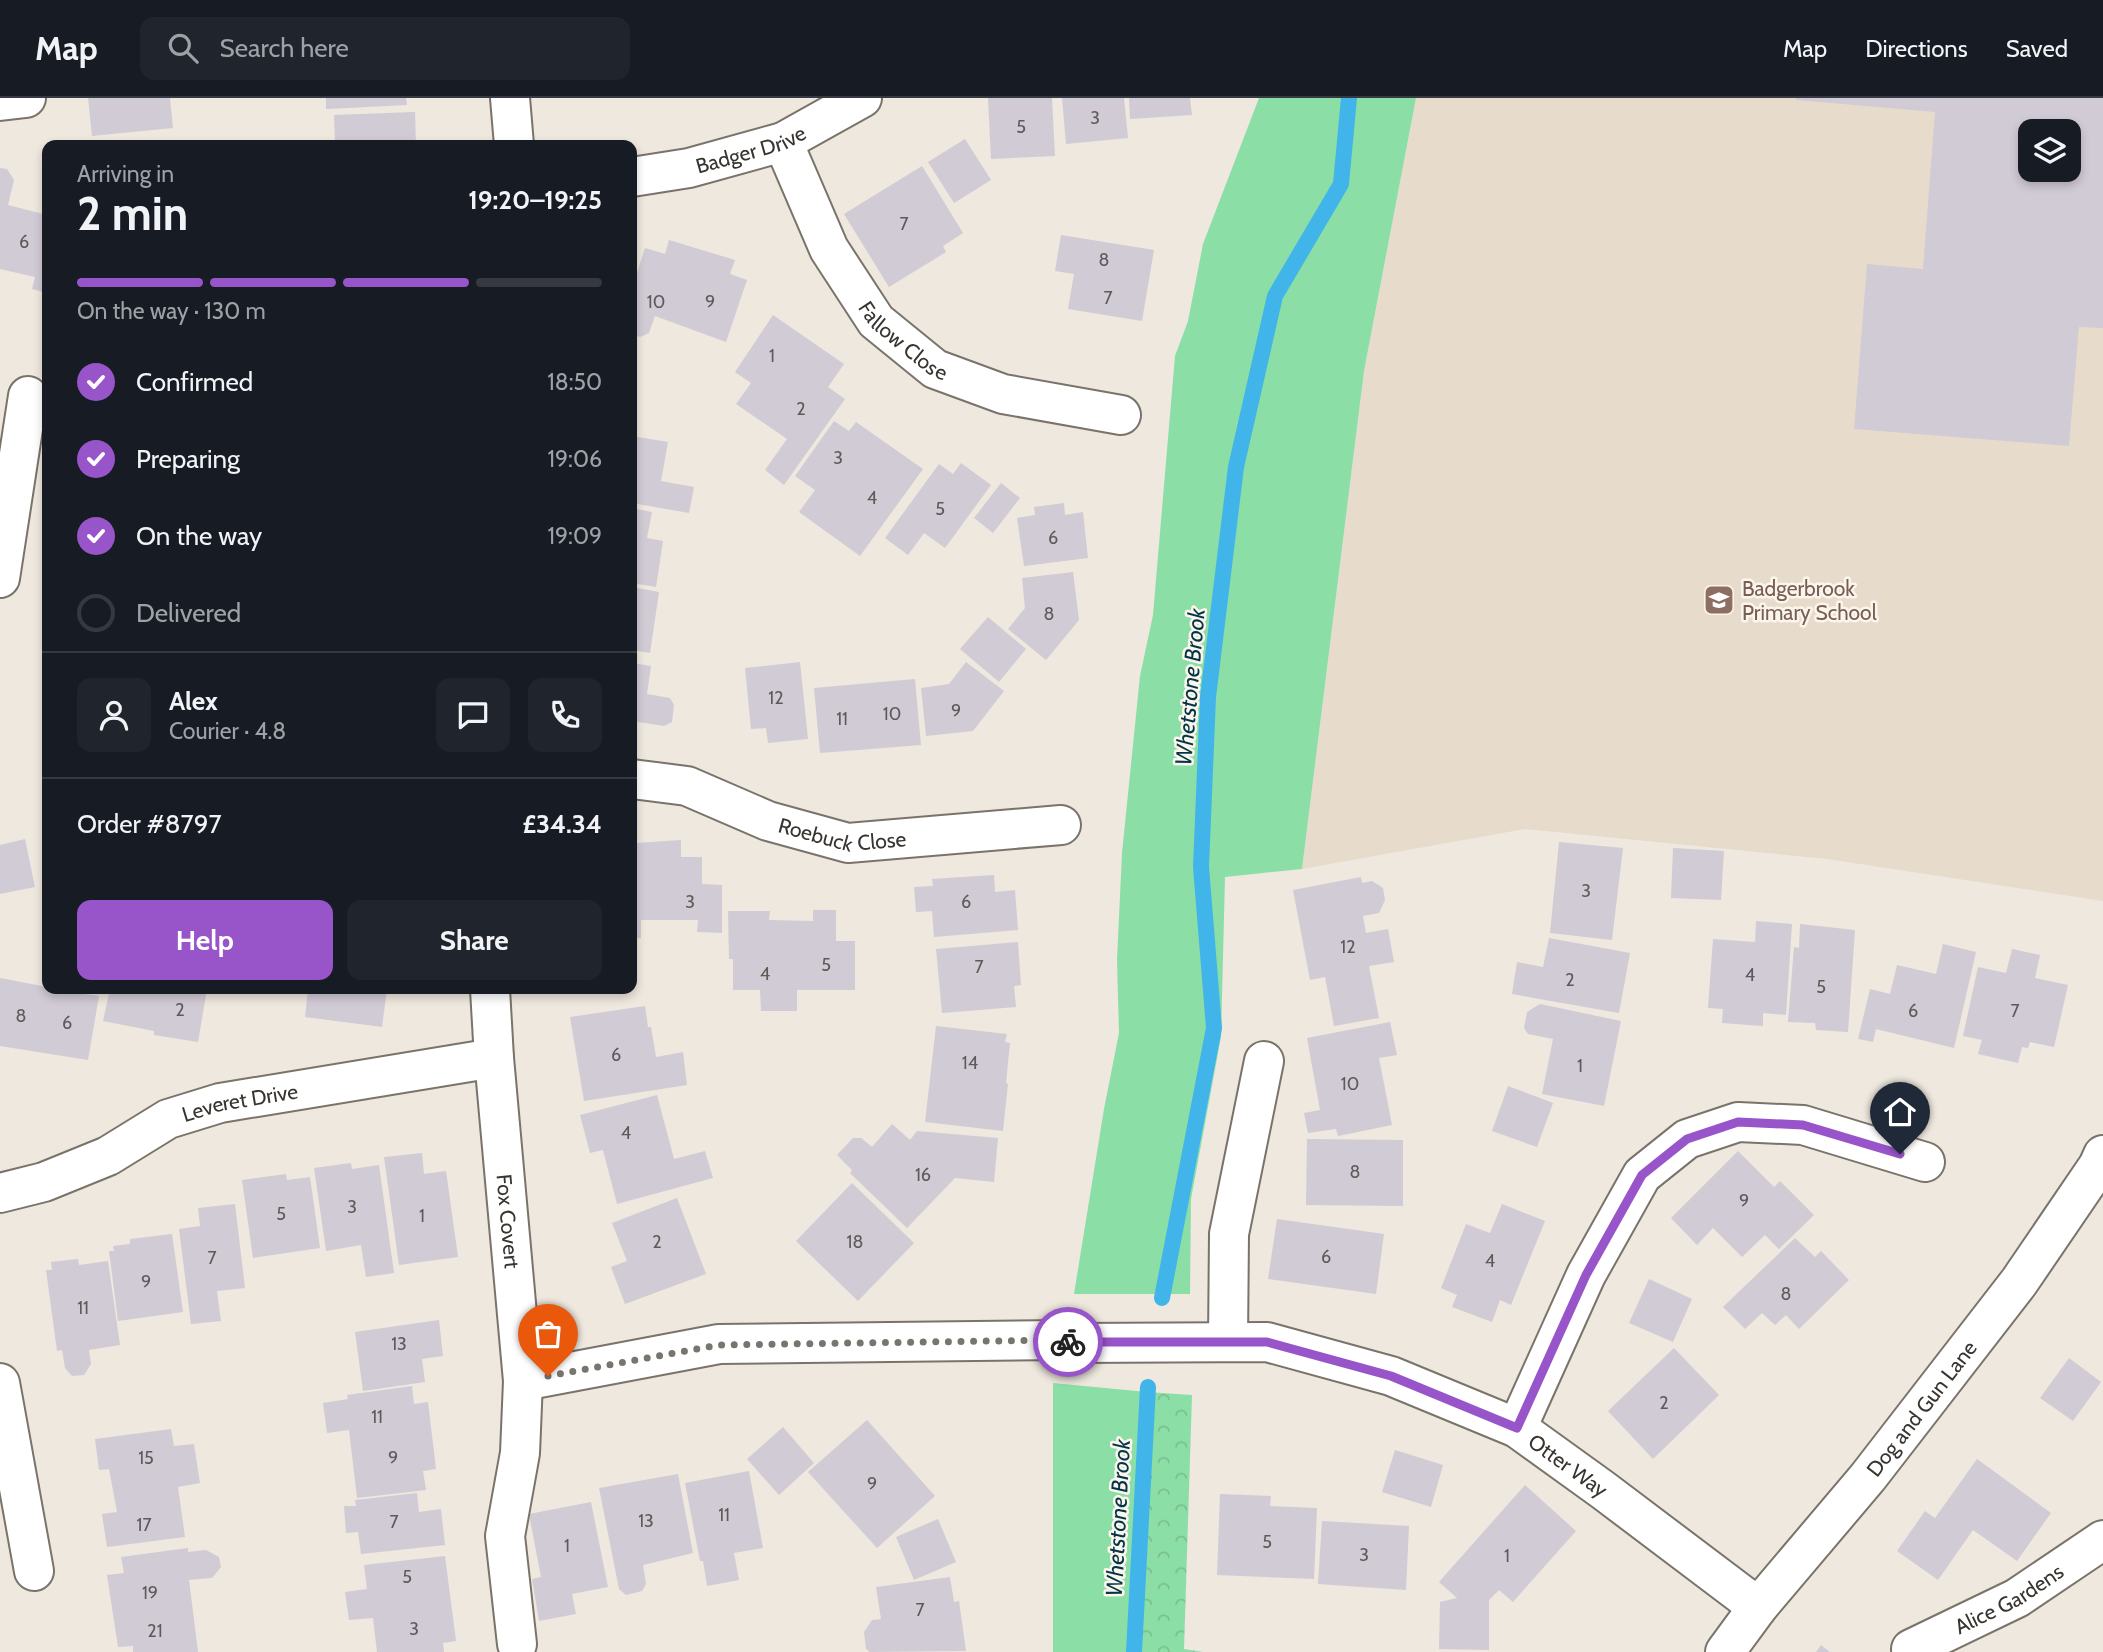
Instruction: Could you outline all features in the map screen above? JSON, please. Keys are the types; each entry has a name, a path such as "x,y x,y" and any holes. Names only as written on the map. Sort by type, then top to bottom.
{"street":[{"path":"0,101 26,98"},
{"path":"510,98 514,140"},
{"name":"Badger Drive","path":"637,176 688,168 783,142 862,98"},
{"name":"Fallow Close","path":"783,142 829,249 869,311 876,321 934,369 1003,394 1121,415"},
{"path":"0,578 25,394"},
{"name":"Roebuck Close","path":"637,780 687,786 768,821 848,843 1061,825"},
{"name":"Fox Covert","path":"490,994 523,1381 520,1453 505,1536 517,1644"},
{"name":"Leveret Drive","path":"0,1193 44,1182 108,1156 169,1119 220,1103 494,1058"},
{"path":"1228,1342 1229,1234 1264,1061"},
{"path":"1517,1428 1586,1275 1642,1175 1687,1139 1738,1122 1803,1125 1925,1161"},
{"name":"Dog and Gun Lane","path":"1725,1652 1758,1607 1868,1477 2019,1282 2103,1155"},
{"name":"Otter Way","path":"523,1381 719,1345 1060,1340 1075,1343 1267,1342 1391,1376 1517,1428 1604,1490 1758,1607"},
{"path":"0,1383 3,1422 34,1571"},
{"name":"Alice Gardens","path":"1911,1649 2017,1598 2103,1540"}],"shaded area":[{"name":"Badgerbrook Primary School","path":"1416,98 2103,98 2103,901 1827,859 1525,829 1302,869 1364,371"}],"green space":[{"path":"1259,98 1416,98 1364,371 1302,869 1225,877 1221,1037 1191,1199 1190,1294 1074,1294 1119,1033 1117,960 1122,853 1140,676 1153,615 1175,356 1188,321 1203,244"},
{"path":"1053,1383 1147,1392 1132,1652 1053,1652"},
{"path":"1147,1392 1192,1395 1184,1649 1203,1652 1132,1652"}],"building":[{"path":"88,98 170,98 173,128 92,136"},
{"path":"326,98 406,98 407,105 326,109"},
{"path":"988,98 1052,98 1055,156 991,159"},
{"path":"1062,98 1124,98 1128,138 1066,144"},
{"path":"1129,98 1190,98 1192,115 1130,119"},
{"path":"1796,98 2103,98 2103,328 2079,327 2069,446 1854,429 1867,264 1923,269 1935,112"},
{"path":"415,112 416,140 335,140 334,115"},
{"path":"965,139 991,180 954,203 928,162"},
{"path":"922,166 963,233 943,246 946,252 889,287 844,214"},
{"path":"0,168 7,169 14,180 8,205 42,214 42,292 32,289 35,277 0,269"},
{"path":"1061,235 1154,250 1142,321 1068,309 1074,274 1055,271"},
{"path":"669,240 735,260 730,274 747,280 726,342 655,316 649,333 637,336 637,273 645,248 665,254"},
{"path":"773,315 844,364 828,387 845,399 784,485 765,470 787,439 736,404 751,383 735,372"},
{"path":"834,421 849,431 856,422 923,469 860,556 799,512 815,490 795,476"},
{"path":"637,437 668,442 661,481 694,487 689,513 637,504"},
{"path":"961,463 991,485 945,548 924,533 908,555 885,538 939,464 953,474"},
{"path":"1001,483 1020,498 993,533 974,518"},
{"path":"1064,503 1065,515 1083,512 1088,558 1024,566 1017,518 1035,515 1034,507"},
{"path":"637,509 652,512 647,538 663,541 656,587 637,584"},
{"path":"1073,572 1079,620 1046,660 1008,629 1025,608 1022,578"},
{"path":"637,588 659,592 650,653 637,651"},
{"path":"988,617 1026,649 999,682 960,649"},
{"path":"800,662 808,739 768,743 766,728 751,729 745,668"},
{"path":"966,662 1004,691 973,731 926,736 921,688 949,684"},
{"path":"637,664 651,666 647,694 670,698 674,705 672,722 664,726 637,722"},
{"path":"915,679 921,745 820,753 814,688"},
{"path":"25,839 35,887 0,894 0,845"},
{"path":"681,840 681,857 702,857 702,884 722,885 722,933 697,932 698,920 641,920 641,938 637,938 637,843"},
{"path":"1559,842 1623,848 1612,940 1550,933"},
{"path":"1673,848 1724,851 1721,900 1671,898"},
{"path":"994,875 995,892 1015,890 1018,930 934,937 932,911 916,912 914,887 933,886 932,879"},
{"path":"1361,877 1362,883 1372,881 1383,888 1385,900 1379,913 1363,916 1366,933 1388,929 1394,962 1369,966 1379,1018 1334,1026 1325,977 1310,980 1293,890"},
{"path":"813,910 836,910 836,941 855,941 855,990 797,990 797,1011 761,1011 760,990 733,990 728,911 770,911 769,920 813,921"},
{"path":"1756,921 1792,924 1786,1015 1763,1013 1763,1026 1722,1023 1723,1009 1708,1008 1713,939 1755,942"},
{"path":"1800,924 1855,930 1848,1032 1816,1030 1815,1023 1788,1022 1794,947 1799,948"},
{"path":"1549,938 1630,953 1619,1013 1512,994 1517,962 1543,967"},
{"path":"1018,942 1021,985 1014,986 1016,1007 942,1013 936,949"},
{"path":"1943,944 1976,952 1954,1048 1876,1029 1873,1042 1858,1039 1870,989 1890,994 1897,965 1936,974"},
{"path":"2012,949 2040,955 2035,978 2068,985 2054,1047 2030,1042 2028,1048 2022,1047 2018,1063 1978,1054 1982,1040 1963,1036 1978,967 2006,973"},
{"path":"0,978 42,986 42,994 99,996 88,1060 0,1046"},
{"path":"109,994 206,994 198,1042 154,1035 154,1031 103,1021"},
{"path":"307,994 386,994 382,1027 305,1017"},
{"path":"1540,1004 1621,1021 1604,1106 1542,1094 1553,1039 1528,1034 1524,1028 1527,1012"},
{"path":"645,1006 656,1057 683,1052 687,1085 584,1101 570,1017"},
{"path":"1390,1022 1397,1055 1379,1058 1392,1125 1338,1136 1336,1129 1308,1133 1304,1113 1320,1110 1307,1038"},
{"path":"936,1026 1007,1034 1005,1042 1010,1043 1003,1131 925,1122"},
{"path":"1508,1086 1553,1103 1537,1147 1492,1131"},
{"path":"657,1095 674,1159 705,1151 713,1178 617,1204 603,1150 590,1153 580,1115"},
{"path":"892,1124 910,1140 917,1131 998,1138 994,1182 955,1178 907,1228 850,1173 852,1170 837,1155 853,1138 861,1138 872,1147"},
{"path":"1307,1139 1403,1140 1403,1206 1306,1205"},
{"path":"1738,1151 1774,1187 1780,1181 1814,1215 1779,1249 1765,1235 1742,1257 1713,1228 1697,1245 1671,1218"},
{"path":"422,1153 424,1174 446,1171 458,1257 399,1265 384,1157"},
{"path":"351,1163 352,1169 379,1165 394,1273 366,1277 361,1245 326,1251 314,1168"},
{"path":"286,1174 287,1180 310,1177 320,1248 253,1258 242,1180"},
{"path":"852,1183 914,1243 858,1301 796,1241"},
{"path":"677,1198 706,1274 625,1304 611,1267 627,1261 612,1223"},
{"path":"235,1204 245,1288 217,1291 221,1321 191,1324 179,1229 200,1226 198,1208"},
{"path":"1502,1204 1545,1221 1511,1305 1500,1300 1492,1322 1452,1307 1457,1295 1441,1288 1466,1224 1490,1233"},
{"path":"1277,1219 1384,1234 1376,1294 1268,1279"},
{"path":"172,1234 183,1312 118,1321 109,1251 114,1251 113,1246 130,1244 130,1239"},
{"path":"1795,1238 1815,1257 1821,1251 1849,1280 1799,1329 1786,1315 1775,1325 1762,1313 1745,1329 1723,1307"},
{"path":"78,1259 79,1265 108,1261 120,1345 89,1350 91,1364 84,1375 72,1376 65,1368 62,1350 57,1351 46,1270 52,1270 51,1262"},
{"path":"1649,1279 1692,1299 1673,1342 1629,1323"},
{"path":"439,1320 443,1356 422,1359 425,1382 363,1391 355,1332"},
{"path":"1674,1348 1719,1395 1653,1459 1608,1411"},
{"path":"2069,1358 2101,1382 2073,1421 2040,1398"},
{"path":"412,1386 414,1404 428,1402 436,1469 423,1471 426,1490 357,1498 349,1430 327,1433 323,1403 348,1399 347,1395"},
{"path":"867,1420 935,1496 877,1548 808,1472"},
{"path":"783,1427 814,1463 779,1495 747,1459"},
{"path":"171,1429 174,1446 194,1444 200,1483 178,1487 185,1537 107,1547 102,1514 117,1512 109,1469 99,1470 95,1439"},
{"path":"1395,1450 1443,1465 1431,1507 1382,1492"},
{"path":"1977,1459 2051,1513 2017,1561 1973,1530 1938,1580 1897,1551 1925,1511 1935,1518"},
{"path":"749,1471 763,1548 734,1553 739,1580 707,1586 685,1483"},
{"path":"678,1474 693,1553 643,1565 646,1584 642,1591 626,1595 619,1589 599,1488"},
{"path":"1525,1485 1576,1531 1513,1602 1499,1590 1489,1600 1489,1650 1439,1649 1440,1602 1457,1598 1439,1582"},
{"path":"417,1493 419,1512 441,1509 445,1545 361,1554 358,1532 346,1533 344,1506 356,1506 355,1500"},
{"path":"1220,1494 1271,1496 1270,1506 1317,1508 1314,1579 1217,1575"},
{"path":"591,1502 608,1587 572,1594 576,1614 539,1621 532,1579 541,1577 529,1514"},
{"path":"938,1519 956,1562 914,1580 896,1537"},
{"path":"1322,1521 1409,1526 1406,1590 1318,1584"},
{"path":"188,1548 188,1552 206,1550 219,1557 221,1567 212,1578 189,1580 198,1652 133,1652 133,1646 118,1647 107,1575 124,1573 121,1557"},
{"path":"445,1556 456,1641 443,1643 444,1652 377,1652 373,1618 349,1620 345,1592 367,1589 364,1565"},
{"path":"950,1577 954,1602 959,1601 966,1651 870,1652 866,1649 864,1632 872,1620 881,1619 876,1587"},
{"path":"1821,1645 1830,1652 1816,1652"}],"waterway":[{"name":"Whetstone Brook","path":"1162,1298 1214,1028 1201,867 1208,697 1236,467 1275,296 1341,184 1349,98"},
{"name":"Whetstone Brook","path":"1134,1652 1148,1387"}],"way so far":[{"path":"548,1376 719,1345 1068,1342"}],"place":[{"name":"Badgerbrook Primary School","path":"1719,600"}],"route":[{"path":"1068,1342 1267,1342 1391,1376 1517,1428 1586,1275 1642,1175 1687,1139 1738,1122 1803,1125 1900,1154"}]}
